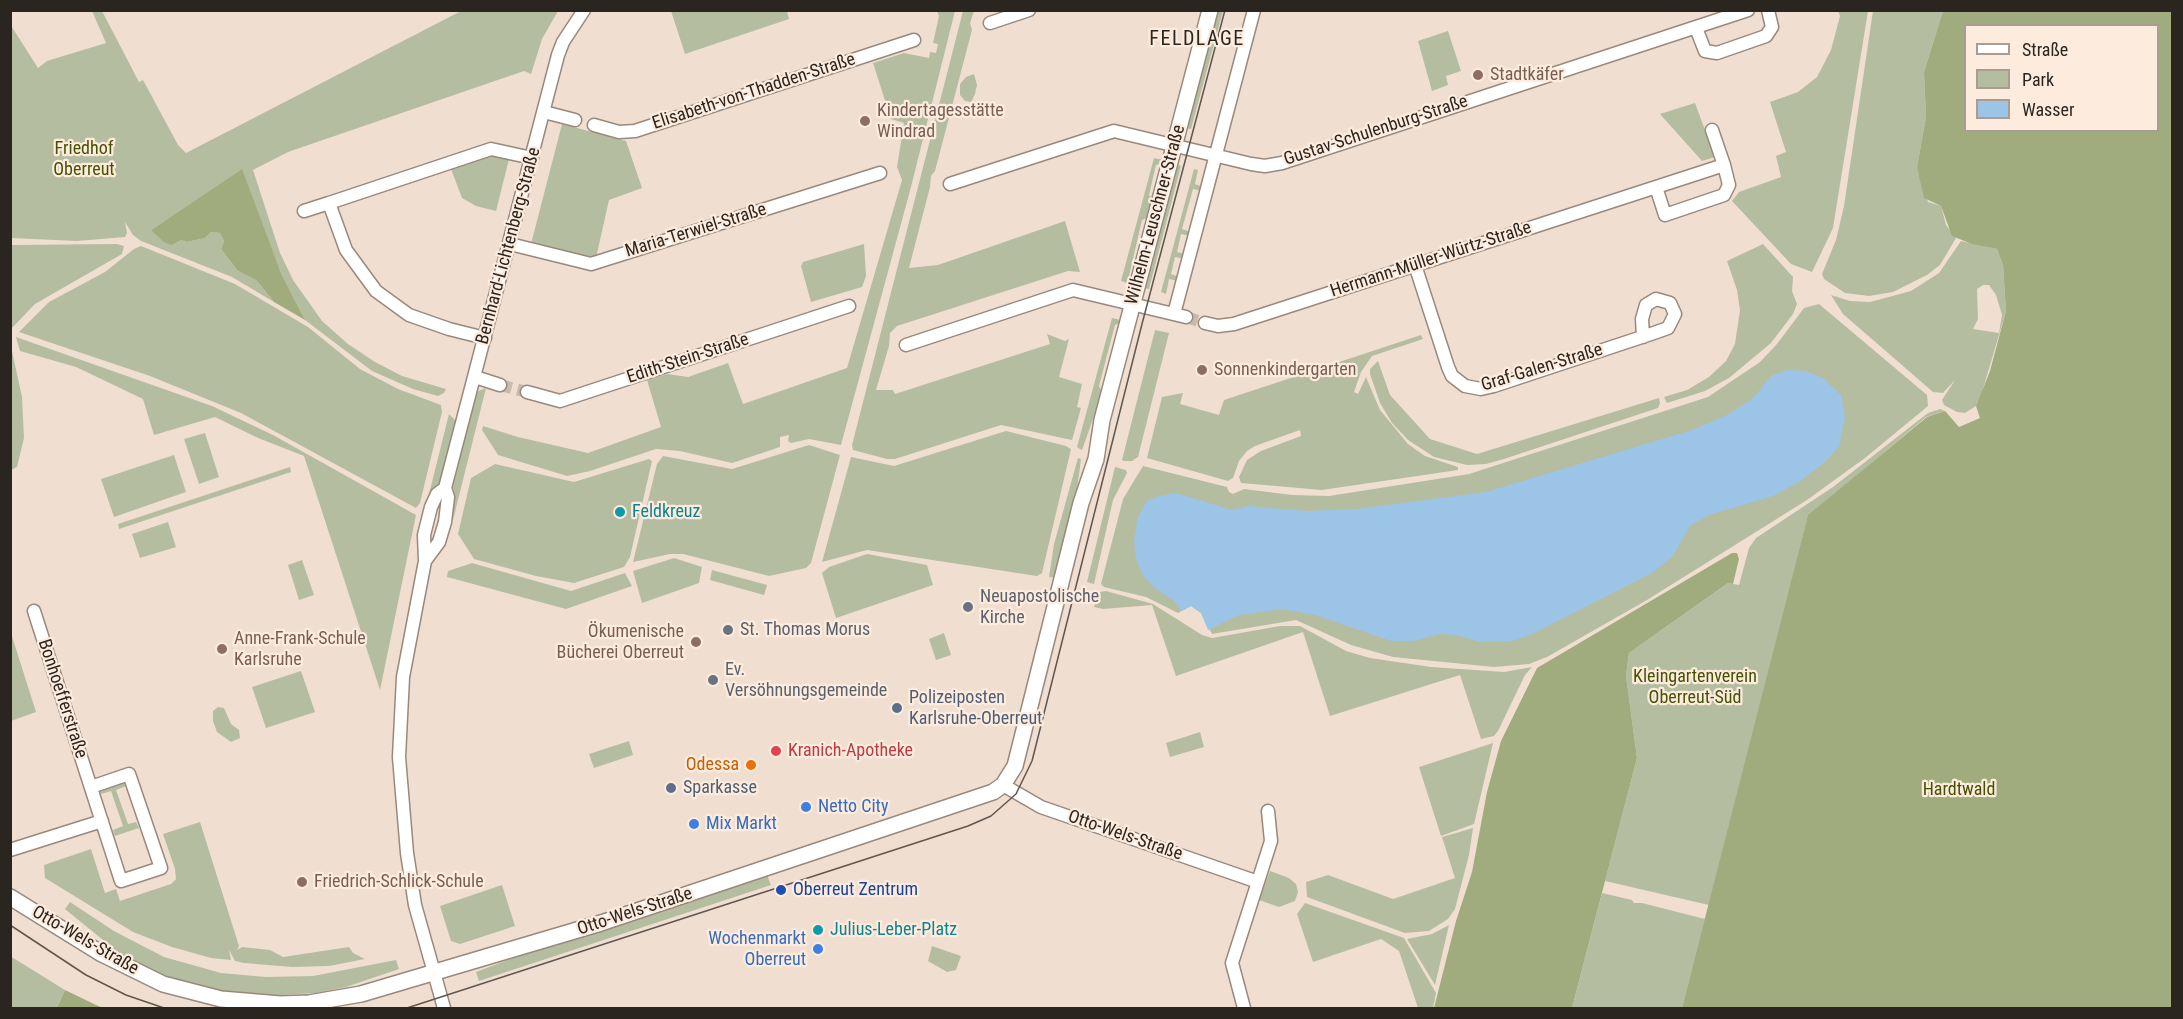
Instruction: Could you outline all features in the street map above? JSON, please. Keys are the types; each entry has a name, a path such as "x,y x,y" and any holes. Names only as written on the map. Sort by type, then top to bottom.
{"street":[{"name":"Bernhard-Lichtenberg-Straße","path":"425,561 439,542 445,522 448,497 445,488 562,42 584,10"},
{"path":"990,23 1029,10"},
{"name":"Wilhelm-Leuschner-Straße","path":"1002,785 1015,766 1082,503 1099,448 1102,420 1210,10"},
{"path":"906,345 1069,291 1082,291 1180,316 1217,155 1254,10"},
{"name":"Gustav-Schulenburg-Straße","path":"950,184 1110,131 1126,132 1265,166 1282,163 1748,10"},
{"path":"1696,28 1705,51 1717,53 1766,36 1772,27 1768,10"},
{"name":"Elisabeth-von-Thadden-Straße","path":"594,125 619,132 635,131 914,40"},
{"path":"544,112 575,120"},
{"path":"1656,187 1665,215 1724,195 1729,185 1712,130"},
{"path":"304,211 491,149 532,158"},
{"name":"Hermann-Müller-Würtz-Straße","path":"1205,323 1218,326 1234,324 1724,165"},
{"name":"Maria-Terwiel-Straße","path":"510,244 591,264 880,173"},
{"path":"329,202 346,250 376,291 409,315 428,323 485,338"},
{"name":"Graf-Galen-Straße","path":"1415,265 1448,368 1452,376 1465,386 1481,389 1494,386 1643,337"},
{"name":"Edith-Stein-Straße","path":"527,392 560,401 849,306"},
{"path":"475,377 500,385"},
{"name":"Bernhard-Lichtenberg-Straße","path":"444,1008 410,878 399,757 403,677 425,561 424,535 430,507 437,494 445,488"},
{"name":"Bonhoefferstraße","path":"34,611 121,881 160,868 129,774 91,787"},
{"name":"Otto-Wels-Straße","path":"10,897 131,970 163,984 221,999 270,1004 309,1003 361,994 434,973 601,923 814,854 983,797 1002,785 1041,807 1258,882"},
{"path":"1244,1008 1232,963 1271,841 1268,811"},
{"path":"10,850 102,821"}],"green space":[{"name":"Friedhof Oberreut","path":"92,11 102,11 139,82 143,80 178,145 186,153 461,11 558,11 542,39 531,74 524,71 288,152 253,170 280,253 293,280 322,321 348,344 375,362 402,376 446,389 444,393 438,396 413,389 372,371 305,320 281,273 241,170 151,230 187,242 205,238 211,232 220,233 224,241 221,249 238,271 256,280 274,302 232,277 141,241 133,235 125,222 127,233 125,237 77,241 11,238 10,24 38,68 47,61 106,43"},
{"path":"671,11 787,11 789,19 685,54"},
{"path":"937,11 955,11 911,187 841,445 809,439 791,443 788,441 789,435 780,437 780,447 732,463 680,451 656,449 590,471 567,476 498,455 482,430 483,426 518,437 588,453 661,427 647,380 667,374 688,377 728,363 743,404 847,368 902,180 897,167 904,123 891,119 873,63 904,53 929,58 930,52 936,53 938,44 933,43 939,16"},
{"path":"963,11 974,11 970,23 972,30 935,171 931,176 909,268 938,265 1065,221 1080,272 1068,271 897,326 890,333 889,346 876,390 893,390 895,394 1050,344 1047,334 1065,341 1069,339 1059,377 1082,384 1077,407 1081,408 1072,440 1001,425 895,459 887,459 853,450 852,445"},
{"path":"1216,11 1223,11 1191,129 1185,128"},
{"path":"1838,11 1868,11 1833,228 1812,272 1791,264 1732,201 1739,192 1781,177 1776,156 1786,152 1770,102 1798,92 1817,77 1831,50 1840,16"},
{"path":"1873,11 1943,11 1924,72 1926,117 1917,167 1928,202 1941,206 1946,225 1956,238 1940,265 1927,275 1893,292 1869,296 1845,293 1824,279 1822,274 1836,240 1844,206"},
{"name":"Hardtwald","path":"1943,11 2172,11 2172,1008 1682,1008 1808,515 1927,417 1945,411 1959,427 1980,418 1976,406 1990,371 2006,311 2003,265 1997,249 1972,244 1952,236 1941,206 1924,198 1917,167 1926,117 1924,72"},
{"path":"1448,31 1461,71 1446,76 1448,85 1432,91 1418,41"},
{"path":"974,74 977,85 975,94 971,102 965,101 960,95 960,84 966,77"},
{"path":"1695,103 1715,157 1702,161 1660,114"},
{"path":"562,124 626,141 642,188 609,200 596,258 587,260 531,244"},
{"path":"493,155 509,159 496,211 476,206 462,198 451,169"},
{"path":"1154,158 1163,160 1162,164 1156,165 1149,195 1153,199 1147,218 1142,220 1129,276 1130,284 1121,281"},
{"path":"1176,164 1181,166 1149,289 1144,288"},
{"path":"242,169 281,273 305,320 274,302 256,280 238,271 221,249 224,241 220,233 211,232 205,238 187,242 181,240 171,245 151,230"},
{"path":"1194,169 1198,170 1195,184 1203,187 1202,191 1193,189 1182,229 1191,232 1190,236 1181,234 1177,252 1185,254 1184,259 1175,257 1171,274 1179,277 1178,281 1169,279 1166,294 1161,292"},
{"path":"1961,241 1997,249 2003,265 2006,311 1980,399 1976,406 1965,413 1957,412 1944,405 1942,400 1955,380 1943,393 1933,392 1843,314 1831,295 1850,301 1870,302 1911,291 1939,273","holes":["1983,285 1989,285 1996,295 2002,315 1999,333 1973,329 1978,319 1977,289"]},
{"path":"117,244 124,246 122,254 35,304 11,329 11,245"},
{"path":"864,244 866,276 862,287 811,302 801,266 803,262"},
{"path":"1763,244 1793,277 1792,291 1797,304 1793,314 1771,343 1729,378 1705,391 1667,403 1664,397 1687,390 1709,377 1726,361 1735,344 1740,310 1737,290 1727,261"},
{"path":"141,246 235,284 308,327 360,369 398,389 441,405 442,412 420,503 416,508 241,413 150,376 19,332 49,302 105,272"},
{"path":"1819,304 1927,395 1928,406 1865,458 1807,500 1647,600 1547,657 1529,664 1494,667 1393,657 1351,645 1296,620 1212,634 1201,613 1191,606 1178,613 1146,597 1104,587 1101,584 1123,499 1143,466 1227,487 1233,494 1244,489 1292,495 1329,496 1469,474 1708,397 1760,362 1777,344 1804,308"},
{"path":"1112,318 1121,320 1115,325 1099,386 1102,392 1082,450 1077,447"},
{"path":"1155,330 1169,333 1138,457 1132,461 1124,461 1122,460"},
{"path":"1421,335 1423,339 1372,356 1361,372 1354,392 1358,394 1366,377 1380,410 1408,444 1425,456 1458,467 1458,470 1322,490 1241,483 1239,477 1247,460 1261,451 1301,436 1300,430 1247,451 1239,461 1233,478 1228,481 1147,458 1162,397 1183,393 1180,404 1219,415 1224,400"},
{"path":"16,337 212,406 273,435 416,515 380,690 304,456 258,438 215,417 154,435 143,399 76,367 20,351"},
{"path":"10,342 22,397 24,438 17,467 11,470"},
{"path":"1378,361 1390,395 1430,439 1477,454 1659,398 1660,403 1658,408 1504,459 1486,464 1467,465 1434,457 1408,440 1392,423 1380,403 1370,374 1370,369"},
{"path":"486,388 453,520 451,520 455,501 453,486 476,392"},
{"name":"Kleingartenverein Oberreut-Süd","path":"1940,409 1945,411 1926,417 1808,516 1709,905 1605,881 1637,758 1626,676 1629,653 1728,583 1739,585 1749,548 1756,538 1833,487 1928,413"},
{"path":"449,414 456,421 441,481 424,514"},
{"path":"1006,431 1071,449 1042,573 1037,576 867,550 822,562 851,457 894,466"},
{"path":"205,433 219,477 199,484 184,439"},
{"path":"809,445 840,455 811,563 806,568 769,576 683,554 670,554 633,562 657,464 663,456 732,469"},
{"path":"174,455 186,492 114,517 101,479"},
{"path":"1078,458 1081,459 1076,497 1056,578 1049,577 1054,544"},
{"path":"649,459 652,461 630,557 624,567 574,583 536,576 474,559 458,534 471,478 495,464 574,482"},
{"path":"290,467 291,472 119,529 118,524"},
{"path":"1115,467 1126,470 1127,473 1113,500 1094,584 1087,582"},
{"path":"168,522 176,547 140,558 132,534"},
{"path":"1732,553 1737,553 1739,559 1733,584 1728,583 1629,653 1626,676 1637,758 1572,1008 1434,1008 1456,921 1472,872 1487,792 1501,741 1537,668"},
{"path":"867,554 927,565 933,585 836,618 822,573 829,567"},
{"path":"674,558 702,567 699,583 642,603 633,571"},
{"path":"302,560 314,595 299,600 288,565"},
{"path":"472,563 571,591 625,573 632,586 566,609 447,577 448,571"},
{"path":"712,570 767,585 764,595 710,580"},
{"path":"1106,591 1153,604 1202,635 1212,638 1280,626 1300,626 1346,651 1370,658 1431,667 1504,672 1532,667 1525,675 1494,736 1481,739 1460,675 1330,716 1303,632 1176,676 1152,605 1103,609 1094,607 1099,592"},
{"path":"11,633 36,712 10,721"},
{"path":"944,633 951,655 936,660 929,639"},
{"path":"301,671 315,712 266,728 252,687"},
{"path":"218,707 224,708 231,724 239,730 240,738 231,742 217,732 213,721 213,711"},
{"path":"1200,732 1204,747 1170,757 1166,743"},
{"path":"629,741 633,755 594,768 589,754"},
{"path":"1493,743 1474,824 1441,836 1419,767"},
{"path":"124,780 126,786 116,790 128,824 136,822 139,828 115,836 113,830 123,826 111,791 101,794 99,788"},
{"path":"200,822 239,946 237,950 242,947 270,950 283,957 349,947 353,953 365,959 329,966 292,967 235,961 229,950 231,960 211,958 172,947 133,932 45,878 44,865 91,849 105,893 116,889 120,901 171,884 176,879 175,869 163,834"},
{"path":"1473,828 1469,855 1455,909 1448,919 1429,931 1405,933 1307,897 1306,882 1328,875 1393,899 1455,878 1442,837"},
{"path":"1270,871 1289,878 1296,884 1298,892 1295,901 1279,907 1259,900"},
{"path":"767,875 771,885 479,981 476,972 529,952"},
{"path":"502,885 515,926 460,944 451,941 440,906"},
{"path":"1602,893 1632,900 1634,903 1705,919 1682,1008 1572,1008"},
{"path":"70,902 114,931 164,957 221,973 266,977 313,976 396,960 399,969 346,987 316,993 264,996 219,991 191,985 153,971 119,953 65,909"},
{"path":"1305,903 1404,938 1436,993 1433,1008 1418,1008 1399,951 1381,939 1313,962 1297,914"},
{"path":"1449,925 1435,985 1407,939 1432,934"},
{"path":"932,946 961,956 956,970 947,972 928,961"},
{"path":"10,956 65,990 57,1008 11,1008"},
{"path":"65,990 94,1004 103,1008 57,1008"}],"water":[{"path":"1787,370 1806,371 1824,379 1841,395 1845,418 1839,446 1825,462 1799,482 1773,496 1709,515 1690,526 1673,556 1652,573 1530,635 1511,641 1480,642 1457,635 1440,634 1413,641 1391,641 1315,615 1282,609 1239,615 1208,630 1201,613 1191,606 1182,611 1174,601 1152,586 1142,574 1136,559 1134,540 1138,517 1147,501 1159,496 1176,493 1232,510 1249,506 1307,511 1357,509 1486,492 1692,430 1725,416 1752,399 1771,376"}],"tunnel":[{"path":"1186,317 1205,323"},
{"path":"500,385 527,392"}],"tram line":[{"path":"407,1008 968,826 991,816 1016,794 1032,761 1142,324 1225,10"},
{"path":"10,925 86,975 126,995 164,1008"}],"place":[{"name":"Stadtkäfer","path":"1478,75"},
{"name":"Kindertagesstätte Windrad","path":"865,121"},
{"name":"Sonnenkindergarten","path":"1202,370"},
{"name":"Feldkreuz","path":"620,512"},
{"name":"Neuapostolische Kirche","path":"968,607"},
{"name":"St. Thomas Morus","path":"728,630"},
{"name":"Ökumenische Bücherei Oberreut","path":"696,642"},
{"name":"Anne-Frank-Schule Karlsruhe","path":"222,649"},
{"name":"Ev. Versöhnungsgemeinde","path":"713,680"},
{"name":"Polizeiposten Karlsruhe-Oberreut","path":"897,708"},
{"name":"Kranich-Apotheke","path":"776,751"},
{"name":"Odessa","path":"751,765"},
{"name":"Sparkasse","path":"671,788"},
{"name":"Netto City","path":"806,807"},
{"name":"Mix Markt","path":"694,824"},
{"name":"Friedrich-Schlick-Schule","path":"302,882"},
{"name":"Oberreut Zentrum","path":"781,890"},
{"name":"Julius-Leber-Platz","path":"818,930"},
{"name":"Wochenmarkt Oberreut","path":"818,949"}],"district":[{"name":"FELDLAGE","path":"1197,40"}]}
